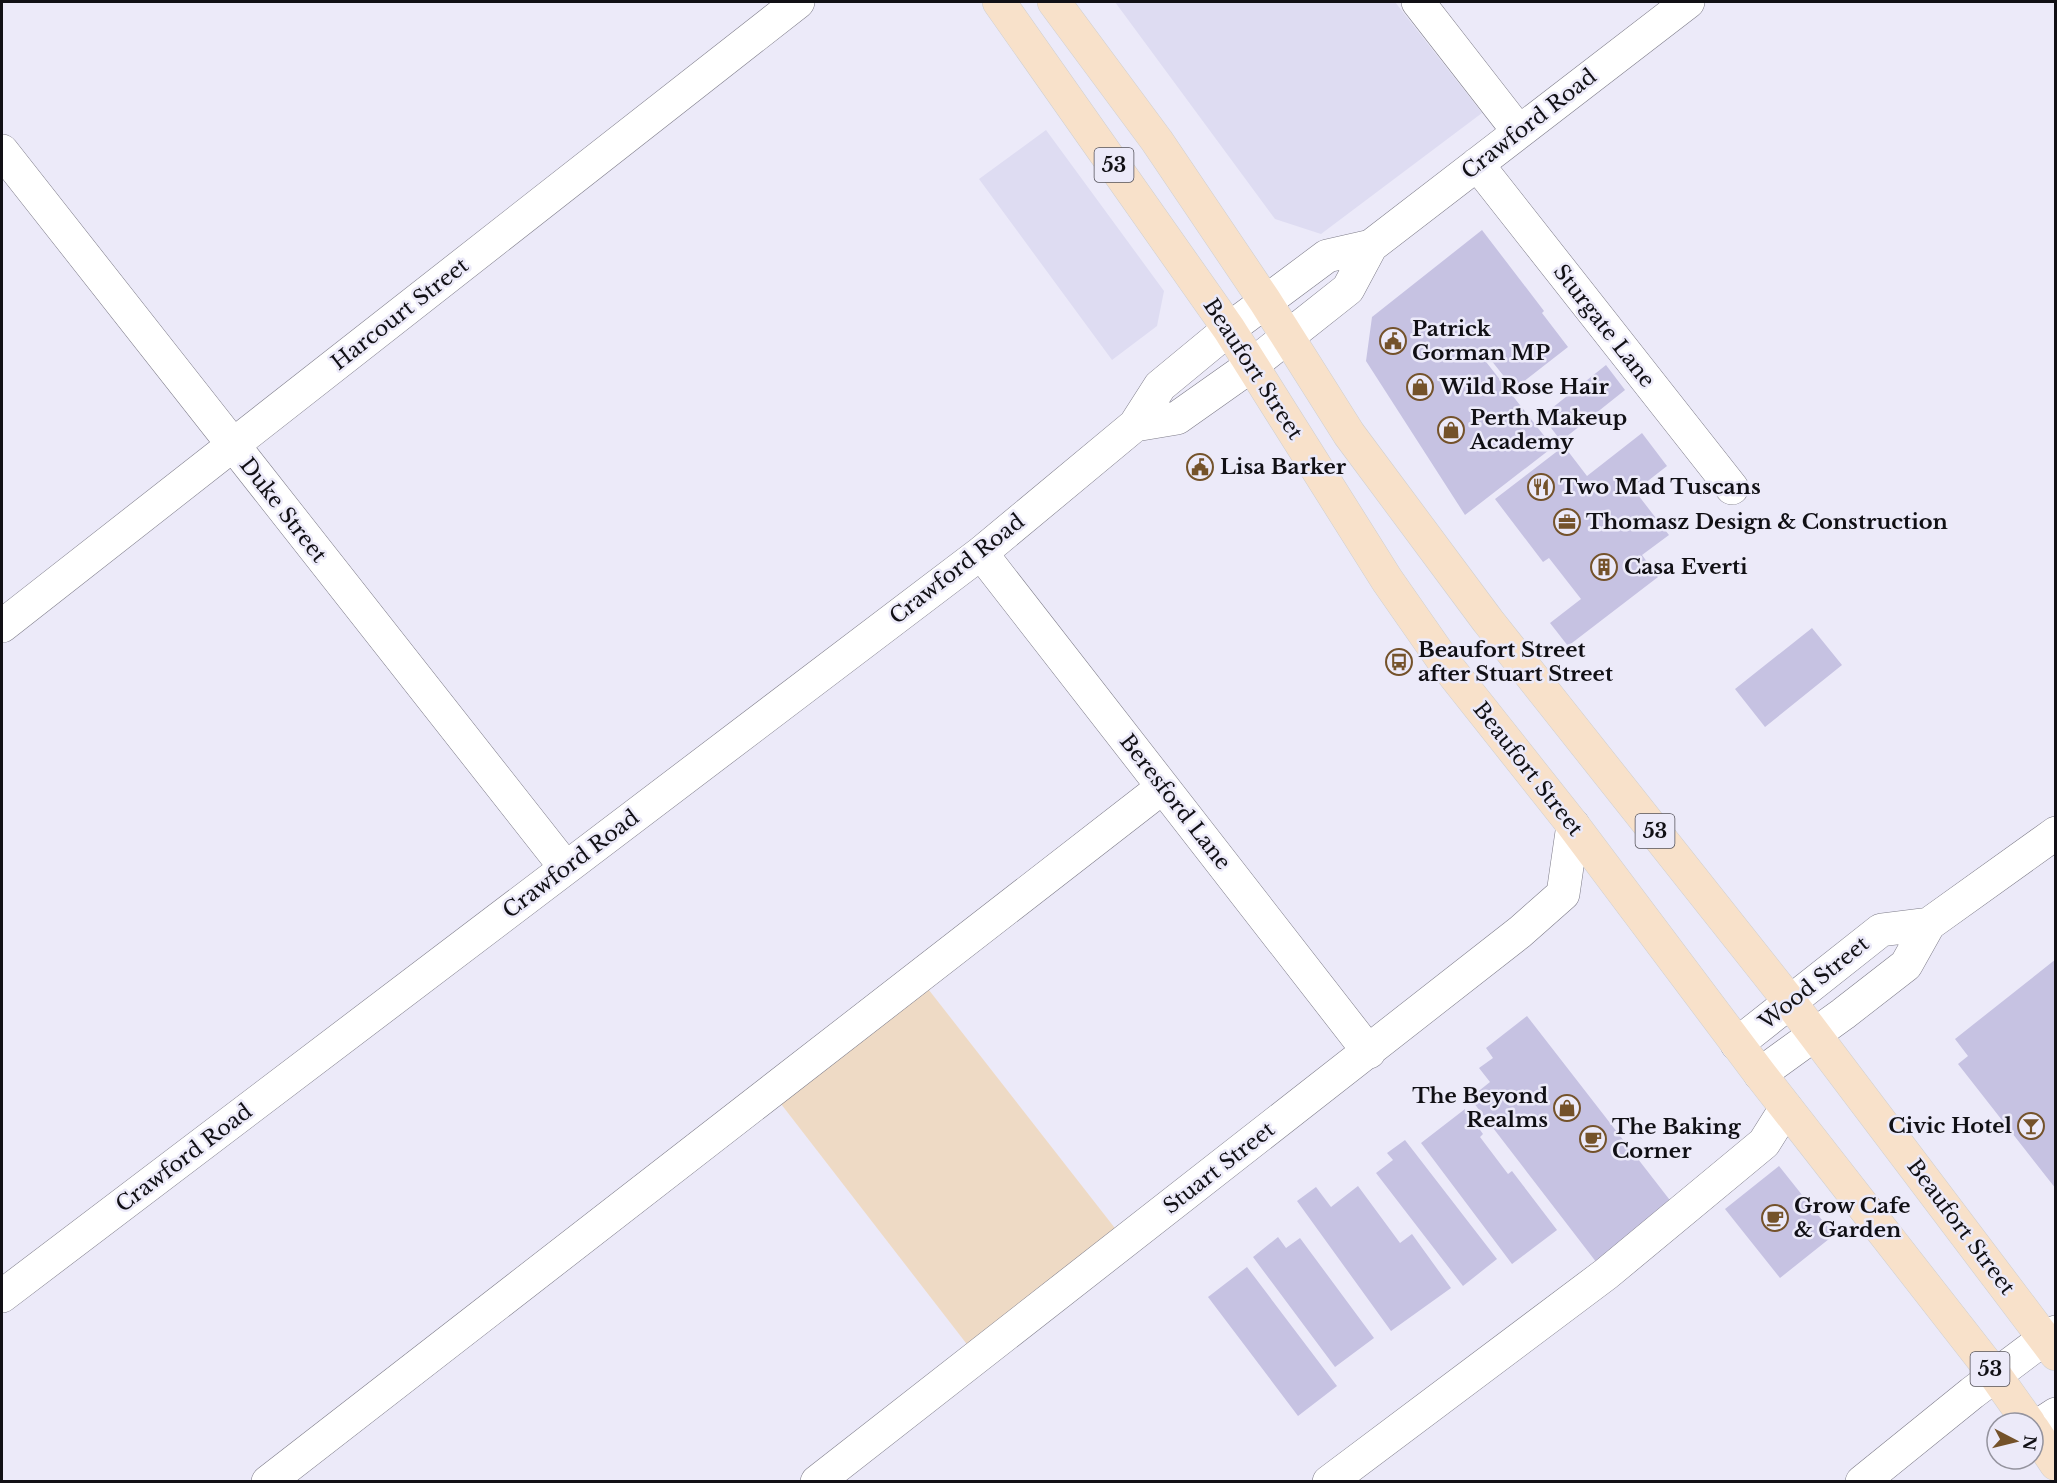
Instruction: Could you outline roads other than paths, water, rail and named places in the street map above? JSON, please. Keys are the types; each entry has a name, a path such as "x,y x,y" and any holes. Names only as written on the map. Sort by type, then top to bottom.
{"main road":[{"name":"Beaufort Street","path":"999,2 1229,328 1387,580 1447,666 1573,825 1737,1044 1995,1375 2020,1411"},
{"name":"Beaufort Street","path":"1054,2 1157,141 1265,301 1349,434 1488,621 1790,1002 2052,1341"},
{"path":"2045,1448 2055,1464"}],"street":[{"name":"Harcourt Street","path":"2,626 798,2"},
{"path":"1418,2 1519,132"},
{"name":"Crawford Road","path":"1135,425 1177,418 1252,365 1348,289 1371,246 1688,2"},
{"name":"Duke Street","path":"2,151 566,868"},
{"name":"Sturgate Lane","path":"1477,164 1732,488"},
{"name":"Crawford Road","path":"2,1296 981,553 1135,425 1160,386 1229,328 1327,256 1371,246"},
{"name":"Beresford Lane","path":"981,553 1369,1052"},
{"path":"268,1482 1163,787"},
{"name":"Stuart Street","path":"818,1482 1520,932 1563,894 1573,825"},
{"name":"Wood Street","path":"1760,1074 1906,966 1929,924 2055,833"},
{"name":"Wood Street","path":"1737,1044 1881,930 1929,924"},
{"path":"1329,1482 1615,1266 1764,1143 1786,1108"},
{"path":"1862,1482 1995,1375 2052,1341"}],"place":[{"name":"Patrick Gorman MP","path":"1393,341"},
{"name":"Wild Rose Hair","path":"1420,387"},
{"name":"Perth Makeup Academy","path":"1451,430"},
{"name":"Lisa Barker","path":"1200,467"},
{"name":"Two Mad Tuscans","path":"1541,487"},
{"name":"Thomasz Design & Construction","path":"1567,522"},
{"name":"Casa Everti","path":"1604,567"},
{"name":"Beaufort Street after Stuart Street","path":"1399,662"},
{"name":"The Beyond Realms","path":"1567,1108"},
{"name":"Civic Hotel","path":"2031,1126"},
{"name":"The Baking Corner","path":"1593,1139"},
{"name":"Grow Cafe & Garden","path":"1775,1218"}]}
